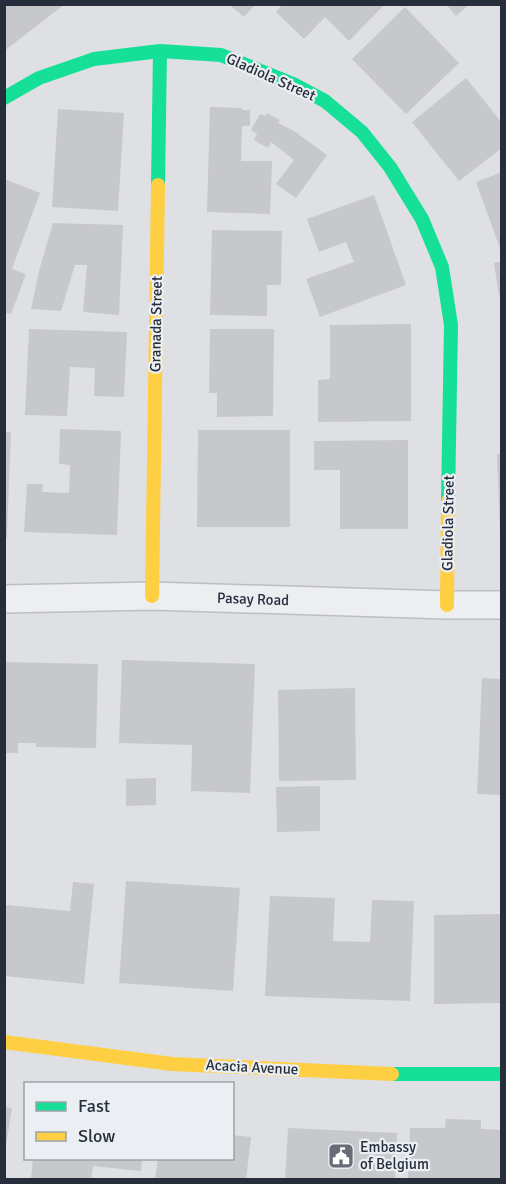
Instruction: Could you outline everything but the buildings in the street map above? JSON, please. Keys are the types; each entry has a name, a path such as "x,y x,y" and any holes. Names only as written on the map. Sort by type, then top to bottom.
{"street":[{"name":"Gladiola Street","path":"4,98 39,78 94,59 160,51 221,55 293,84 325,101 362,132 390,166 422,219 442,267 451,325 447,605"},
{"name":"Granada Street","path":"152,597 160,51"},
{"name":"Pasay Road","path":"4,599 152,597 447,605 501,604"},
{"name":"Acacia Avenue","path":"4,1042 172,1064 424,1075 501,1074"}],"traffic: fast":[{"path":"4,98 39,78 94,59 160,51 221,55 293,84 325,101 362,132 390,167 422,219 442,267 451,325 448,501"},
{"path":"158,185 160,51"},
{"path":"392,1074 502,1074"}],"traffic: slow":[{"path":"152,596 158,185"},
{"path":"447,605 448,501"},
{"path":"4,1042 172,1064 392,1074"}],"place":[{"name":"Embassy of Belgium","path":"341,1156"}]}
